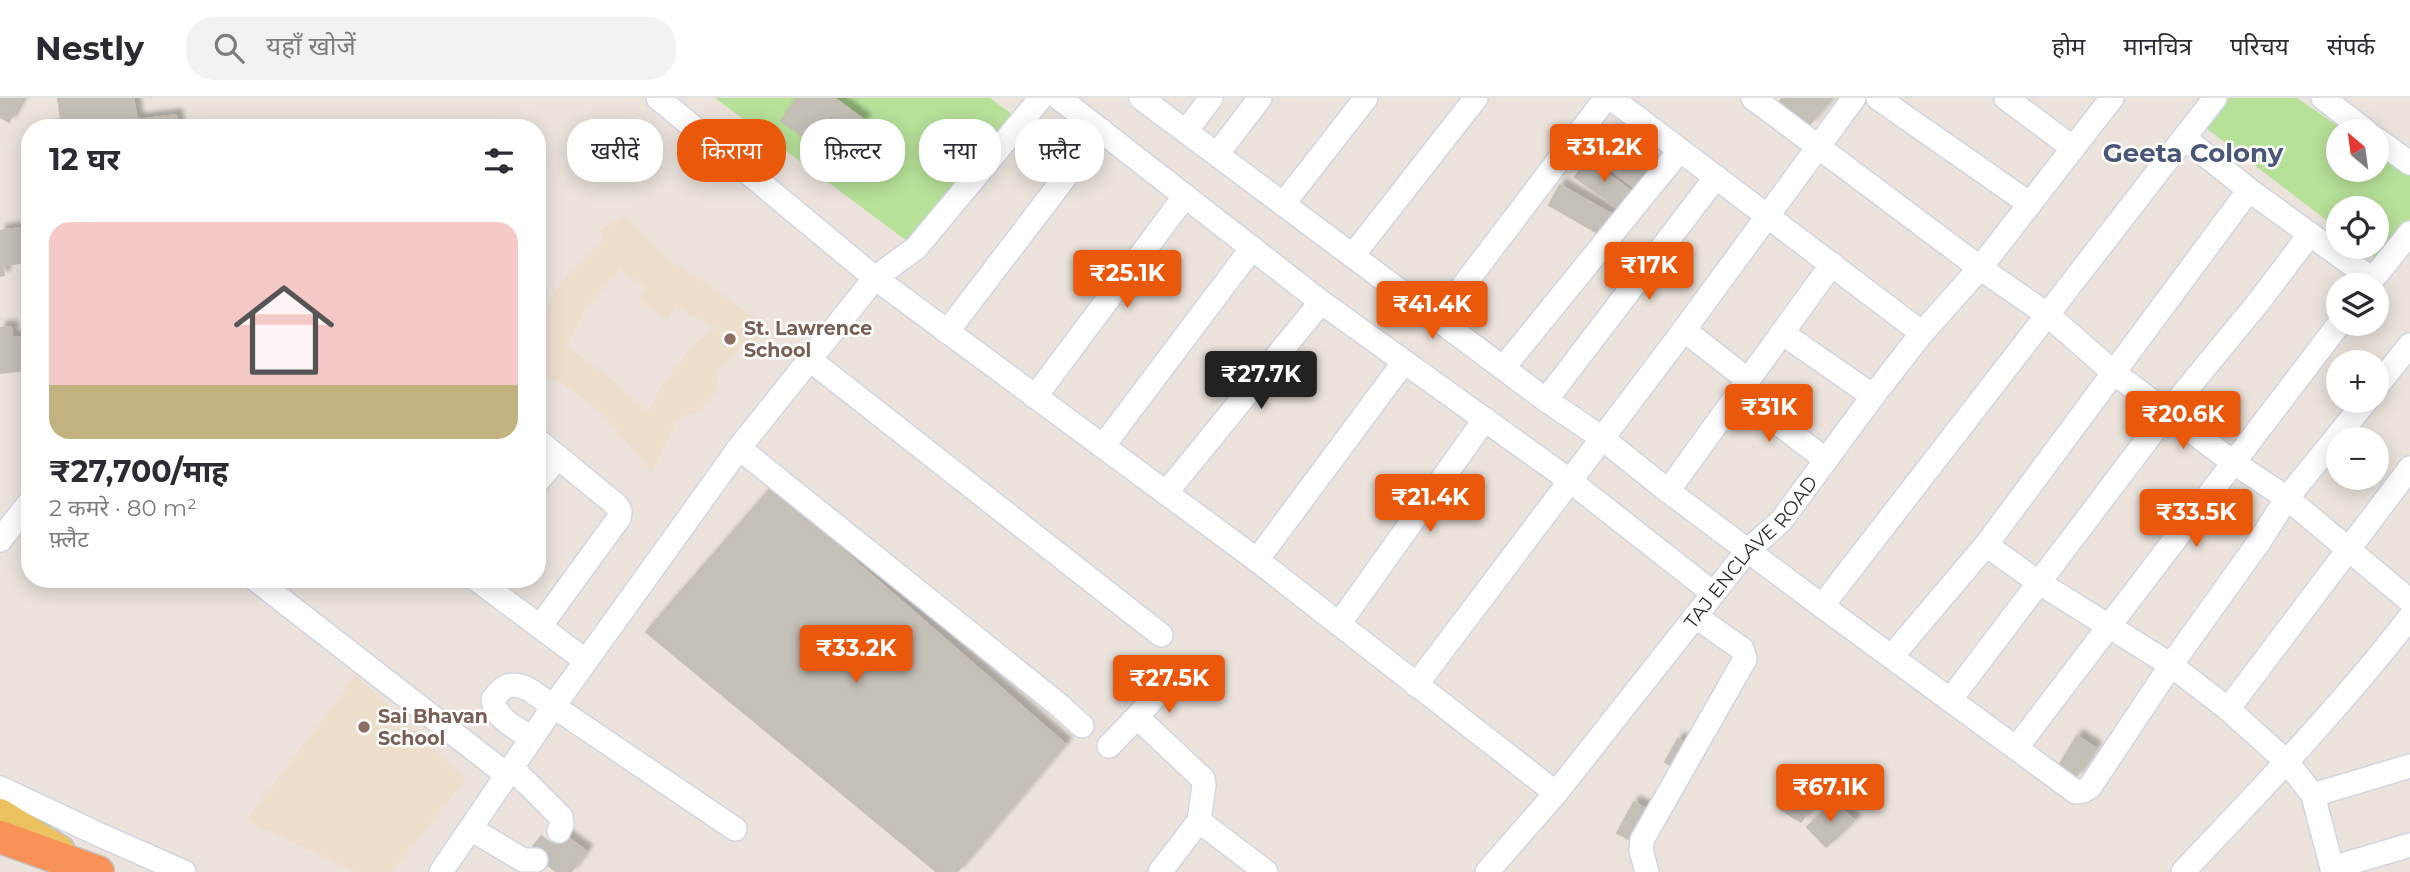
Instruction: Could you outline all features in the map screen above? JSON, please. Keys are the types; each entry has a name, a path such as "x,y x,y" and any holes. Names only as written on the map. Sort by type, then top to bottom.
{"highway":[{"path":"0,837 96,871"}],"main road":[{"path":"0,813 96,871"}],"street":[{"path":"658,98 875,278 1257,560 1556,793"},
{"path":"442,872 531,738 739,447 875,278 916,248 1041,98"},
{"path":"1059,98 1087,119"},
{"path":"1141,98 1546,400 1602,438 1822,607 2017,747 2071,790 2083,791 2090,787 2287,498 2356,413"},
{"path":"1186,131 1211,98"},
{"path":"1218,153 1260,98"},
{"path":"1284,203 1366,98"},
{"path":"1353,255 1476,98"},
{"path":"1438,319 1609,98 1922,333"},
{"path":"1753,98 1980,268 2048,315 2113,372 2234,463 2287,498 2410,601"},
{"path":"1416,685 1684,330 1854,98"},
{"path":"1878,98 2030,204"},
{"name":"TAJ ENCLAVE ROAD","path":"1487,872 1556,793 1748,551 1781,521 1922,333 1980,268 2112,98"},
{"path":"1822,607 2215,98"},
{"path":"2323,98 2350,119"},
{"path":"2010,99 2073,148"},
{"path":"1104,132 1321,302 1569,481 1713,593"},
{"path":"2184,138 2359,273"},
{"path":"2389,148 2410,163"},
{"path":"1503,368 1680,150"},
{"path":"1546,400 1716,177"},
{"path":"947,332 1061,182"},
{"path":"1892,656 1986,545 2249,190"},
{"path":"1035,397 1185,196"},
{"path":"1950,700 2168,412 2257,304 2310,234"},
{"path":"2378,273 2409,236"},
{"path":"1103,446 1252,248"},
{"path":"1668,491 1832,264"},
{"path":"1166,493 1321,302"},
{"path":"1684,330 1826,460"},
{"path":"1782,333 1873,396"},
{"path":"2017,747 2330,336"},
{"path":"2389,371 2410,345"},
{"path":"814,353 1161,635"},
{"path":"1257,560 1404,362"},
{"path":"1339,624 1485,419"},
{"path":"541,625 620,514 620,508 546,447"},
{"path":"739,447 1082,726"},
{"path":"546,471 558,457"},
{"path":"2228,709 2410,468"},
{"path":"0,540 21,513"},
{"path":"1986,545 2108,628 2171,665 2228,709 2287,762 2313,795 2333,870 2410,845"},
{"path":"267,588 509,772 561,817 559,831"},
{"path":"489,588 586,661"},
{"path":"1647,872 1640,850 1642,840 1745,655 1742,649 1695,616"},
{"path":"2183,872 2287,762 2410,617"},
{"path":"1109,746 1167,683"},
{"path":"531,738 498,715 493,699 500,690 517,684 735,829"},
{"path":"1137,717 1203,779 1204,785 1199,821 1160,872"},
{"path":"2313,795 2410,766"},
{"path":"0,788 184,872"},
{"path":"1199,821 1266,872"},
{"path":"471,829 523,860 536,860"}],"shaded area":[{"name":"St. Lawrence School","path":"623,215 665,257 774,332 741,347 716,371 718,390 700,411 678,418 652,471 599,411 560,381 546,377 546,310 561,282 604,239 600,231","holes":["620,269 645,288 638,299 667,320 676,307 714,328 691,347 661,387 647,412 609,377 567,346 586,308"]},
{"name":"Sai Bhavan School","path":"356,675 466,779 392,872 355,872 246,820"}],"green space":[{"path":"715,98 990,98 1018,119 1015,119 1015,128 1001,145 1001,119 919,119 919,182 970,182 915,247 828,182 905,182 905,119 800,119 800,161 786,151 786,119 743,119"},
{"path":"2227,98 2297,98 2328,119 2326,182 2389,182 2389,161 2410,175 2410,219 2389,242 2389,196 2326,196 2326,220 2206,128"}],"building":[{"path":"0,98 22,98 9,122 0,117"},
{"path":"58,98 133,98 137,119 61,119"},
{"path":"797,98 834,98 863,119 800,119 800,134 786,124 786,119 782,119"},
{"path":"1783,98 1832,98 1809,125 1780,101"},
{"path":"176,115 177,119 145,119"},
{"path":"1611,131 1654,164 1635,188 1592,154"},
{"path":"1588,160 1632,192 1619,209 1575,177"},
{"path":"1560,185 1613,215 1601,235 1549,205"},
{"path":"21,228 21,263 3,265 4,275 0,276 0,231"},
{"path":"11,327 12,338 21,337 21,371 0,373 0,328"},
{"path":"771,488 1065,744 957,872 937,872 646,632"},
{"path":"2077,736 2095,748 2075,778 2058,767"},
{"path":"1678,739 1693,748 1680,770 1665,762"},
{"path":"1801,776 1822,789 1801,822 1780,809"},
{"path":"1835,801 1854,821 1826,847 1807,827"},
{"path":"1634,802 1652,812 1636,843 1617,833"},
{"path":"560,832 586,851 571,872 557,872 540,859"}],"tunnel":[{"path":"536,860 559,831"}],"place":[{"name":"St. Lawrence School","path":"730,339"},
{"name":"Sai Bhavan School","path":"364,727"}],"district":[{"name":"Geeta Colony","path":"2193,153"}]}
